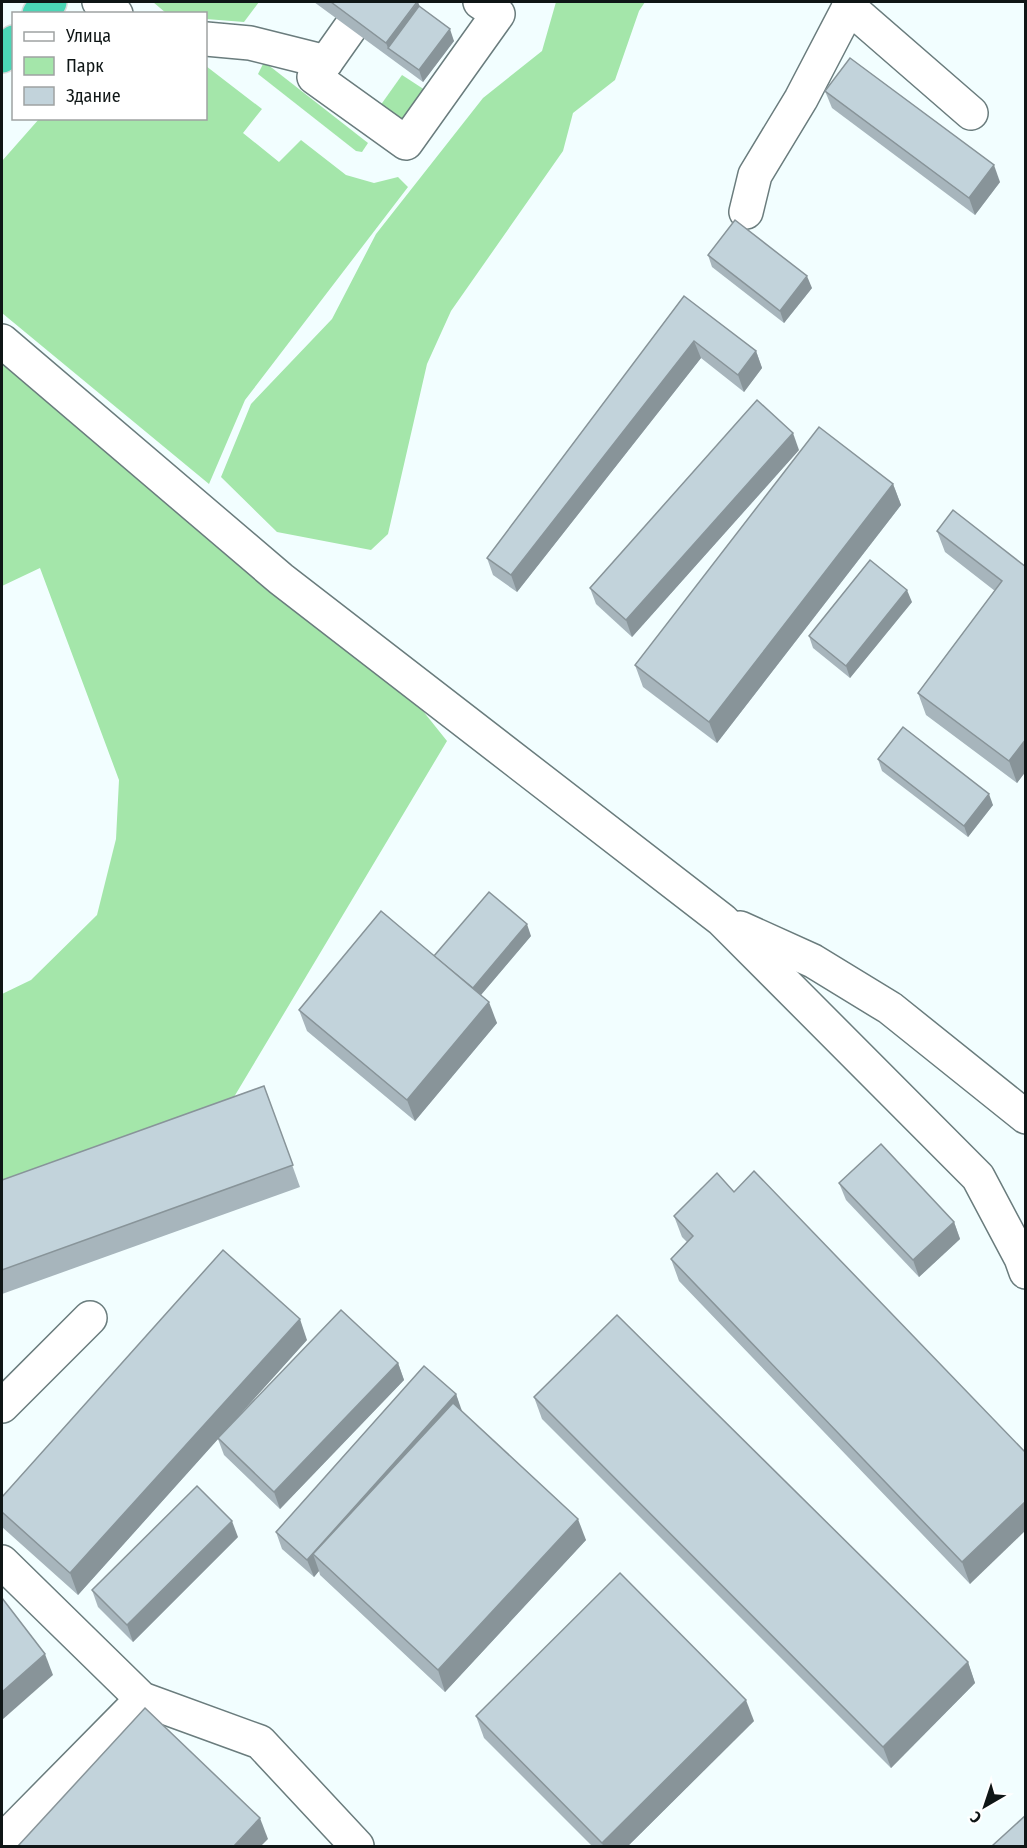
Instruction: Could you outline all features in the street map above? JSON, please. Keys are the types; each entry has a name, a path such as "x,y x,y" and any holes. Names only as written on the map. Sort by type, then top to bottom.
{"highway":[{"path":"2,56 12,44"}],"lane":[{"path":"99,2 113,12"},
{"path":"746,212 755,175 801,99 849,4 971,112"},
{"path":"350,28 314,77 406,143 495,6"},
{"path":"207,39 250,43 326,62"},
{"path":"2,341 281,579 722,920 978,1177 1021,1258 1026,1272"},
{"path":"722,920 813,961 890,1008 1026,1117"},
{"path":"2,1406 90,1317"},
{"path":"2,1562 142,1699 260,1742 357,1846"},
{"path":"2,1841 142,1699"}],"green space":[{"path":"153,2 259,2 244,22 207,19 207,12 165,12"},
{"path":"556,2 645,2 639,11 615,80 573,113 563,151 451,311 427,364 388,534 371,550 277,532 221,477 251,404 332,319 376,234 483,98 542,51"},
{"path":"263,64 267,64 368,143 362,152 356,151 258,74"},
{"path":"207,67 262,109 243,133 279,162 301,140 346,175 374,183 398,177 408,187 245,400 209,484 2,313 2,161 38,120 207,120"},
{"path":"402,75 425,90 403,121 397,123 380,106"},
{"path":"2,354 419,706 447,741 234,1097 2,1186 2,994 31,980 97,915 116,839 119,780 40,568 2,586"}],"building":[{"path":"331,2 417,2 386,43"},
{"path":"419,6 450,29 419,70 388,48"},
{"path":"850,58 994,165 969,198 825,91"},
{"path":"735,220 807,276 780,311 708,255"},
{"path":"684,296 756,351 738,375 694,341 511,575 487,558"},
{"path":"757,400 793,433 626,620 590,588"},
{"path":"819,427 893,484 709,722 635,665"},
{"path":"953,510 1026,567 1026,739 1009,761 918,693 1002,581 937,531"},
{"path":"870,560 907,590 846,666 809,636"},
{"path":"903,727 989,794 964,826 878,759"},
{"path":"489,892 527,924 473,988 434,956"},
{"path":"381,911 489,1002 407,1100 299,1010"},
{"path":"264,1086 293,1165 2,1270 2,1180"},
{"path":"881,1144 954,1222 913,1260 839,1183"},
{"path":"754,1171 1026,1453 1026,1501 962,1562 671,1259 693,1236 674,1216 717,1173 734,1192"},
{"path":"223,1250 300,1319 70,1573 2,1512 2,1497"},
{"path":"341,1310 398,1363 274,1492 218,1438"},
{"path":"617,1315 968,1662 883,1747 534,1397"},
{"path":"424,1366 456,1394 307,1560 276,1532"},
{"path":"453,1403 578,1519 438,1670 313,1554"},
{"path":"197,1486 232,1521 127,1625 92,1590"},
{"path":"620,1573 746,1700 602,1843 476,1716"},
{"path":"2,1598 45,1654 2,1692"},
{"path":"145,1708 260,1818 234,1846 18,1846"},
{"path":"1026,1815 1026,1846 992,1846"}]}
